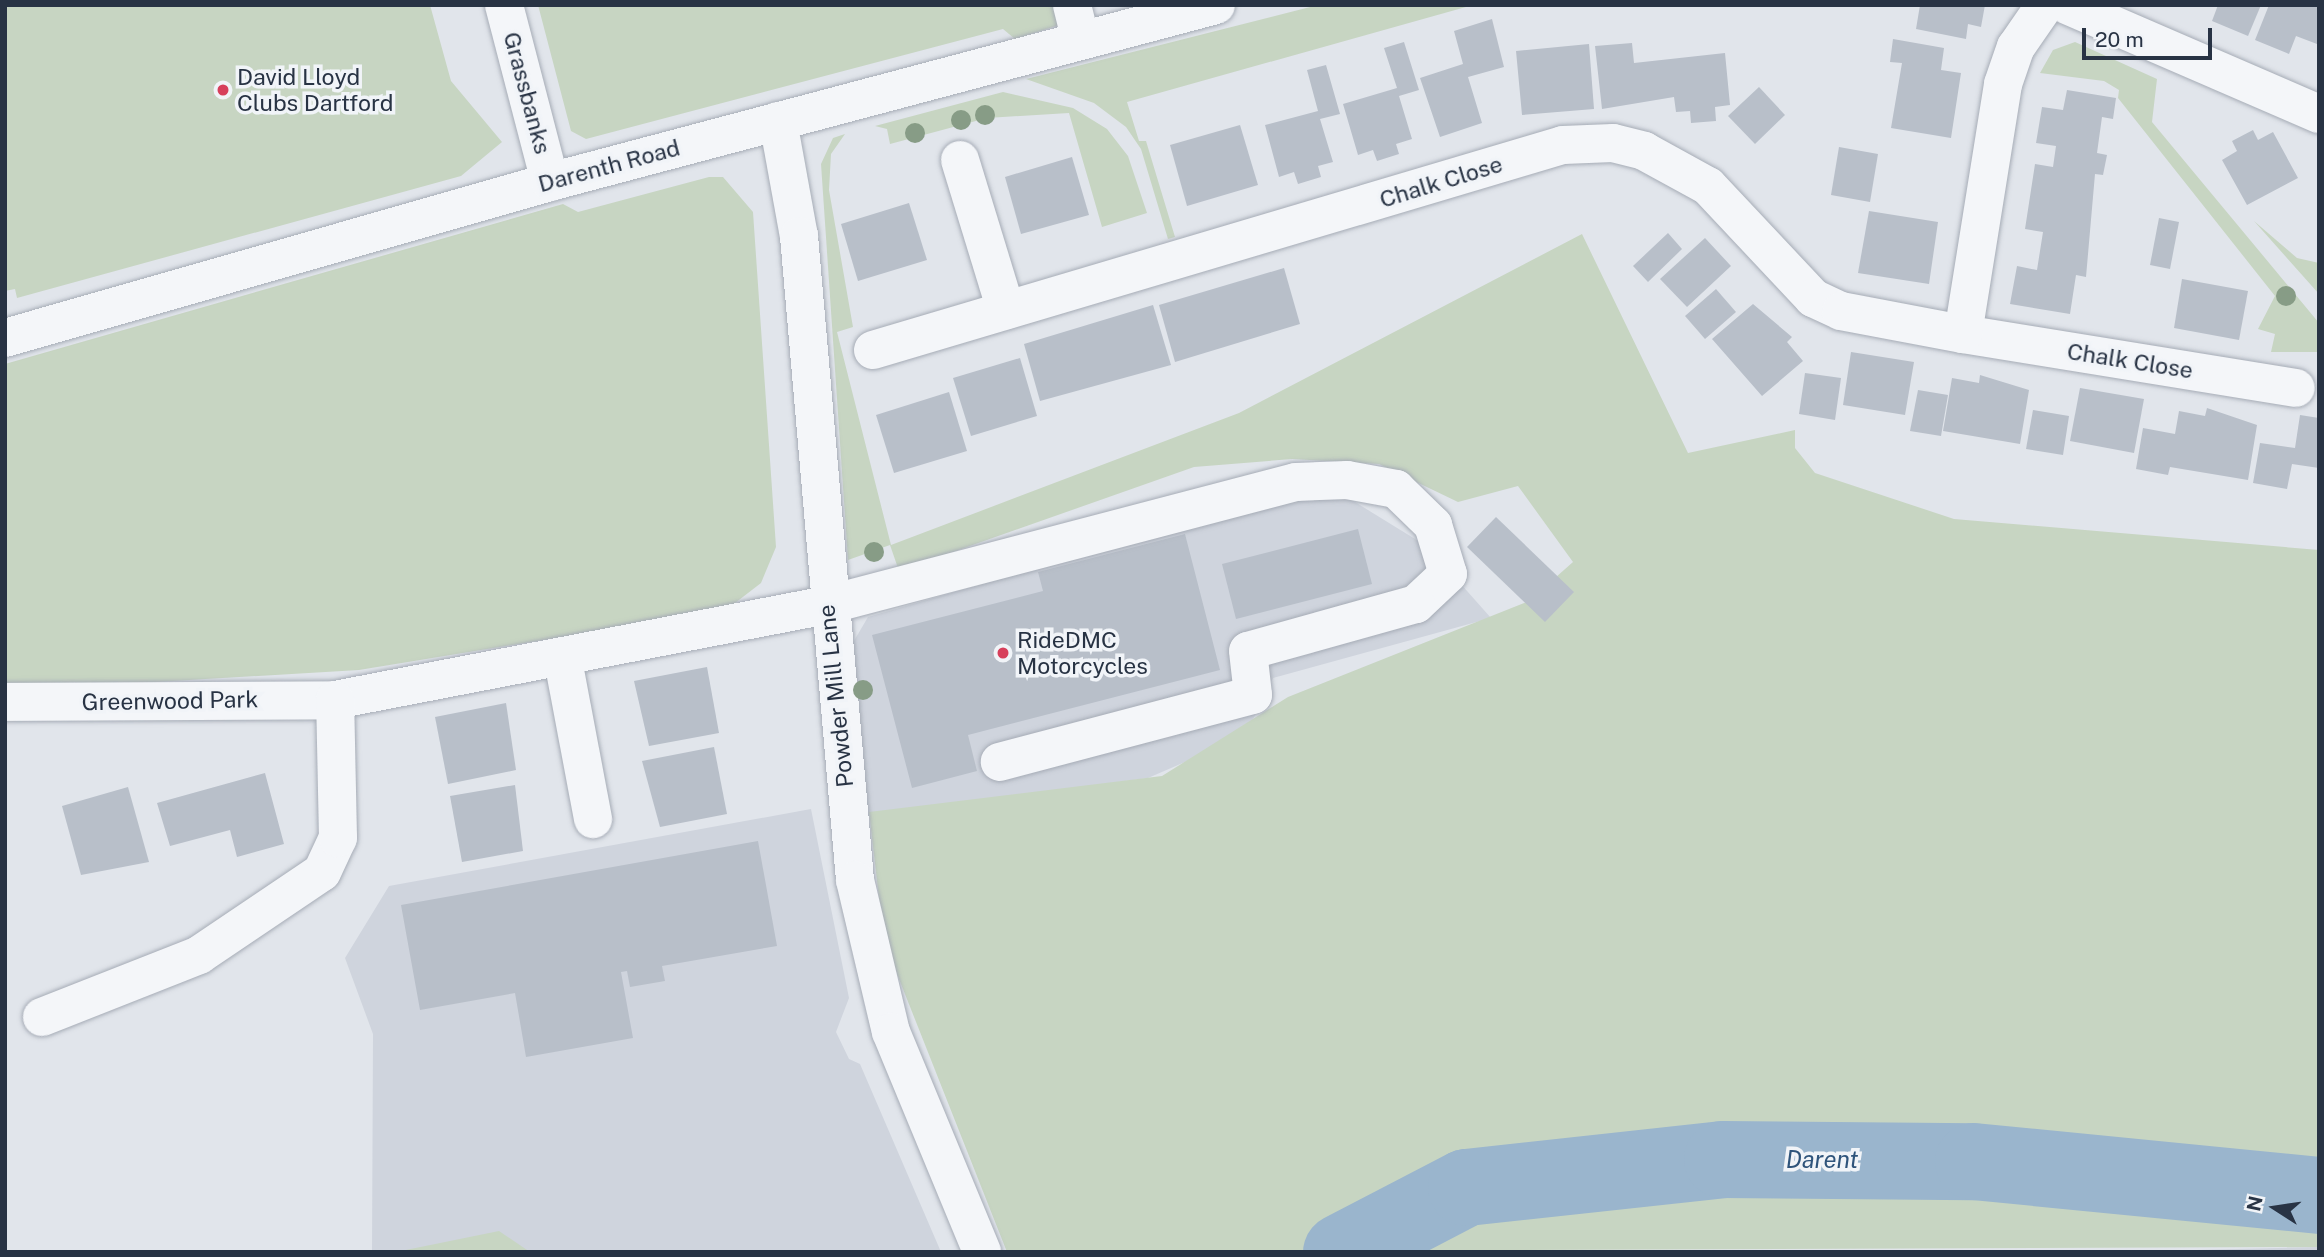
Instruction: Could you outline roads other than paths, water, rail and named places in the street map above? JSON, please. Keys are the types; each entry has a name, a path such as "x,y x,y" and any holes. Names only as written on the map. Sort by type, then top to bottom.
{"street":[{"name":"Grassbanks","path":"504,5 550,182"},
{"name":"Darenth Road","path":"5,338 550,182 778,121 1076,22 1216,5"},
{"path":"1963,334 2003,84 2016,47 2045,5"},
{"path":"2067,5 2319,114"},
{"name":"Powder Mill Lane","path":"778,121 799,236 827,605 855,880 891,1031 982,1252"},
{"name":"Chalk Close","path":"873,350 1563,145 1613,143 1644,151 1708,186 1813,298 1842,311 1963,334 2296,388"},
{"path":"960,160 1006,310"},
{"name":"Greenwood Park","path":"5,702 335,700 563,660 827,605 1296,482 1347,480 1396,489 1433,525 1448,574 1416,604 1248,651 1253,695 1000,762"},
{"path":"563,660 593,819"},
{"path":"42,1017 199,955 322,872 338,838 335,700"}],"waterway":[{"name":"Darent","path":"1341,1252 1466,1187 1722,1159 1973,1161 2319,1195"}],"place":[{"name":"David Lloyd Clubs Dartford","path":"223,90"},
{"name":"RideDMC Motorcycles","path":"1003,653"}]}
